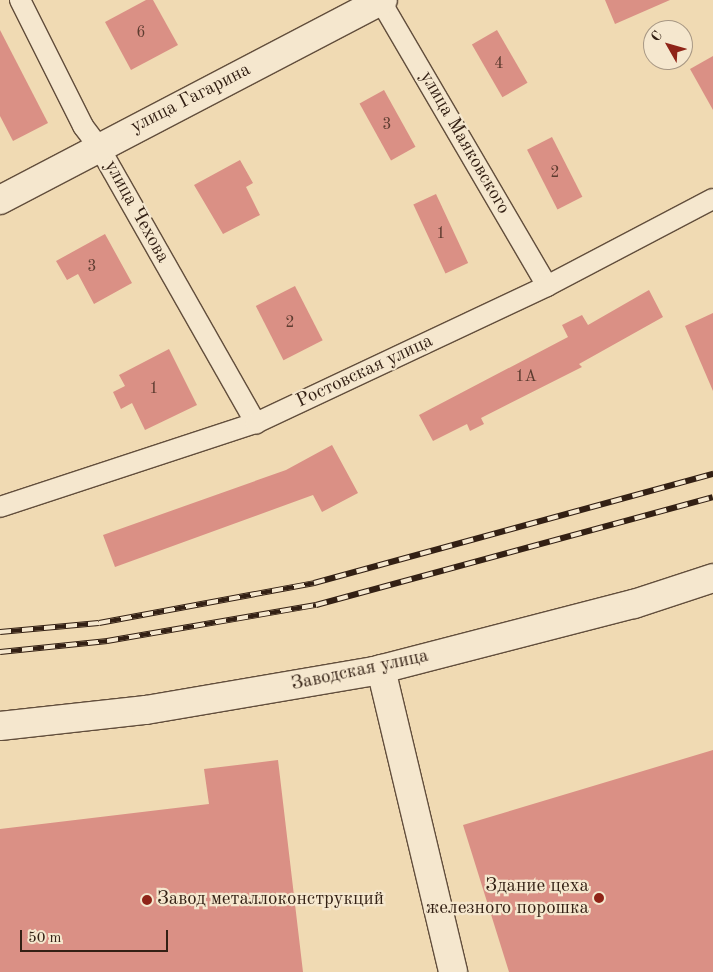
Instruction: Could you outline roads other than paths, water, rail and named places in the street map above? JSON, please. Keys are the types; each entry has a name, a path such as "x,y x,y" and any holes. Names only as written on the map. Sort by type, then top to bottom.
{"main road":[{"name":"улица Гагарина","path":"0,200 381,0"},
{"name":"Заводская улица","path":"0,726 146,710 382,669 634,604 713,578"},
{"path":"382,669 453,972"}],"street":[{"name":"улица Чехова","path":"20,0 83,126 99,147 256,424"},
{"name":"улица Маяковского","path":"381,0 547,286"},
{"name":"Ростовская улица","path":"0,507 256,424 547,286 713,199"}],"railway":[{"path":"0,632 99,623 314,583 713,474"},
{"path":"0,652 107,641 316,605 713,497"}],"place":[{"name":"Здание цеха железного порошка","path":"599,898"},
{"name":"Завод металлоконструкций","path":"147,900"}]}
